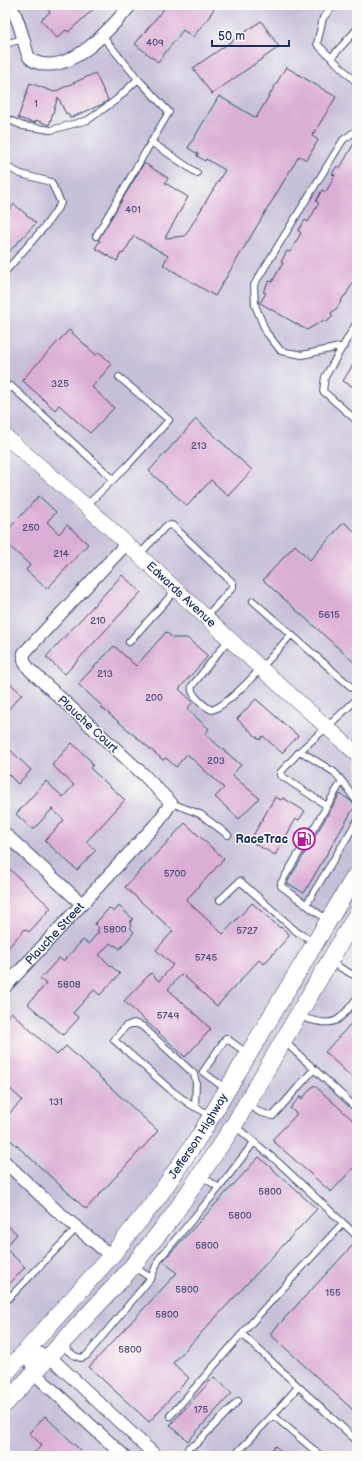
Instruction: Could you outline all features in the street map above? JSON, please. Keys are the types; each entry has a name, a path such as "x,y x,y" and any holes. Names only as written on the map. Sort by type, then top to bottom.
{"main road":[{"name":"Jefferson Highway","path":"5,1374 111,1256 158,1197 212,1116 357,873"},
{"name":"Jefferson Highway","path":"5,1404 132,1266 172,1217 234,1125 329,961 355,923"}],"street":[{"path":"10,5 15,12 29,57 36,62 47,64 60,63 76,56 102,36 131,5"},
{"name":"Edwards Avenue","path":"5,436 127,543 260,668 357,754"},
{"name":"Plauche Court","path":"127,543 24,652 23,658 24,663 30,670 144,775 171,803"},
{"path":"82,904 159,821 171,803"},
{"name":"Plauche Street","path":"5,834 82,904 5,987"},
{"path":"5,1162 56,1210 111,1256"},
{"path":"124,1456 34,1372 27,1350 54,1350 156,1456"}],"lane":[{"path":"334,5 323,18 317,44 357,83"},
{"path":"331,58 357,29"},
{"path":"96,236 169,112 138,79 102,36"},
{"path":"5,44 23,39"},
{"path":"5,118 23,126 51,130 88,120 116,100 138,79"},
{"path":"344,346 302,355 281,351 266,332 255,305 254,286 343,140 357,130"},
{"path":"151,142 197,173"},
{"path":"5,166 21,174 50,182 61,203 46,225 5,272"},
{"path":"357,322 325,377 323,391 357,421"},
{"path":"86,506 132,461 169,420 119,377"},
{"path":"5,392 11,386 113,479"},
{"path":"139,555 166,526 172,525 233,583 233,587 206,617"},
{"path":"129,642 176,590"},
{"path":"253,601 357,692"},
{"path":"229,639 190,689 192,693 212,710 218,708 229,699 292,635"},
{"path":"327,806 280,776 280,773 300,751 357,698"},
{"path":"300,751 334,772 357,802"},
{"path":"328,921 281,886 280,883 342,781"},
{"path":"171,803 200,814 228,834"},
{"path":"306,905 357,821"},
{"path":"220,900 240,881 297,932 315,943"},
{"path":"329,961 357,977"},
{"path":"298,1016 327,1023 334,1022 338,1020 357,998"},
{"path":"195,1108 196,1083 194,1074 142,1026 134,1023 126,1026 114,1040 172,1091 195,1108 212,1116"},
{"path":"227,1090 203,1072 226,1038 249,1054"},
{"path":"284,1041 357,1109"},
{"path":"247,1103 259,1112 272,1116 314,1069"},
{"path":"234,1125 357,1236"},
{"path":"54,1350 81,1358 86,1356 151,1278 159,1259 219,1188 254,1142"},
{"path":"200,1175 219,1188"},
{"path":"170,1416 343,1223"},
{"path":"5,1302 77,1228"},
{"path":"132,1266 151,1278"},
{"path":"242,1334 357,1442"},
{"path":"234,1456 298,1386"},
{"path":"185,1456 190,1447 196,1444 238,1401"},
{"path":"273,1415 321,1456"}],"shaded area":[{"path":"5,5 357,5 357,1456 5,1456"}],"building":[{"path":"43,5 98,5 68,32 66,30 57,38 41,20 50,12"},
{"path":"167,5 216,5 209,17 193,37 183,30 158,62 135,44"},
{"path":"261,21 279,47 212,94 193,68"},
{"path":"286,67 336,97 312,136 318,140 307,160 299,156 215,296 163,265 168,256 134,236 117,261 95,248 100,241 98,240 144,163 168,178 165,183 188,197 165,238 185,236 225,170 206,159 205,161 197,156 198,154 188,148 219,96 256,118"},
{"path":"95,73 108,100 103,104 70,118 68,113 66,114 58,97 49,125 36,120 35,123 18,118 30,83 54,92"},
{"path":"357,138 357,276 337,308 331,313 333,316 327,322 324,320 307,330 260,303 266,293 263,292 269,281 272,282 283,263 281,262 287,251 290,252 301,233 298,231 305,220 308,222 319,203 316,201 322,190 326,192 335,175 332,174 337,166 340,168"},
{"path":"14,204 36,223 5,256 5,214"},
{"path":"69,330 96,355 99,352 112,364 92,387 114,408 90,433 59,405 55,410 22,380"},
{"path":"357,358 357,389 343,381"},
{"path":"196,419 252,470 228,496 211,480 187,506 149,471"},
{"path":"39,496 56,512 47,522 59,534 67,525 88,544 47,589 26,570 30,565 5,542 5,533"},
{"path":"344,522 357,534 357,665 263,580 295,545 310,560"},
{"path":"122,575 141,592 65,674 46,657"},
{"path":"166,632 173,638 187,638 208,656 179,689 193,702 187,709 209,729 205,734 241,765 232,775 259,798 239,819 215,797 224,788 187,754 176,767 166,758 163,760 100,706 101,705 78,684 114,646 136,666"},
{"path":"5,679 22,694 5,713"},
{"path":"256,699 298,736 282,753 263,736 260,740 237,719"},
{"path":"72,743 91,761 93,765 90,768 125,800 86,842 96,850 77,870 45,841 64,820 52,809 33,830 16,814 46,781 63,797 74,785 52,765"},
{"path":"5,745 31,770 18,784 5,771"},
{"path":"340,794 350,800 355,806 304,893 287,883"},
{"path":"275,797 281,800 283,798 305,811 299,820 296,819 275,855 250,841"},
{"path":"185,823 224,859 186,900 223,934 252,903 290,935 264,964 259,960 217,1006 182,974 168,989 211,1029 185,1057 124,1001 151,973 159,981 173,965 156,950 173,931 125,887"},
{"path":"5,865 51,908 29,932 25,929 5,951"},
{"path":"119,906 133,919 130,922 131,929 134,932 120,949 110,943 99,955 120,974 100,995 94,990 73,1013 79,1018 63,1035 28,1004 46,984 40,979 59,958 63,961 83,940 88,944 99,932 97,931 99,928 95,924 109,908 114,912"},
{"path":"11,1012 57,1055 66,1046 158,1131 86,1209 5,1135 5,1118 22,1100 5,1084 5,1019"},
{"path":"357,1017 357,1082 325,1052"},
{"path":"314,1085 357,1124 357,1164 331,1192 272,1140 297,1114 290,1108 301,1096 301,1100"},
{"path":"259,1157 317,1209 173,1363 189,1378 149,1422 89,1367 177,1273 163,1261"},
{"path":"5,1223 17,1234 5,1248"},
{"path":"353,1245 357,1249 357,1406 353,1410 270,1334"},
{"path":"5,1248 25,1267 5,1289"},
{"path":"214,1377 232,1393 188,1441 170,1425"},
{"path":"45,1416 81,1451 80,1452 84,1456 31,1456 42,1445 29,1433"},
{"path":"275,1446 286,1456 266,1456"}],"place":[{"name":"RaceTrac","path":"304,839"}]}
